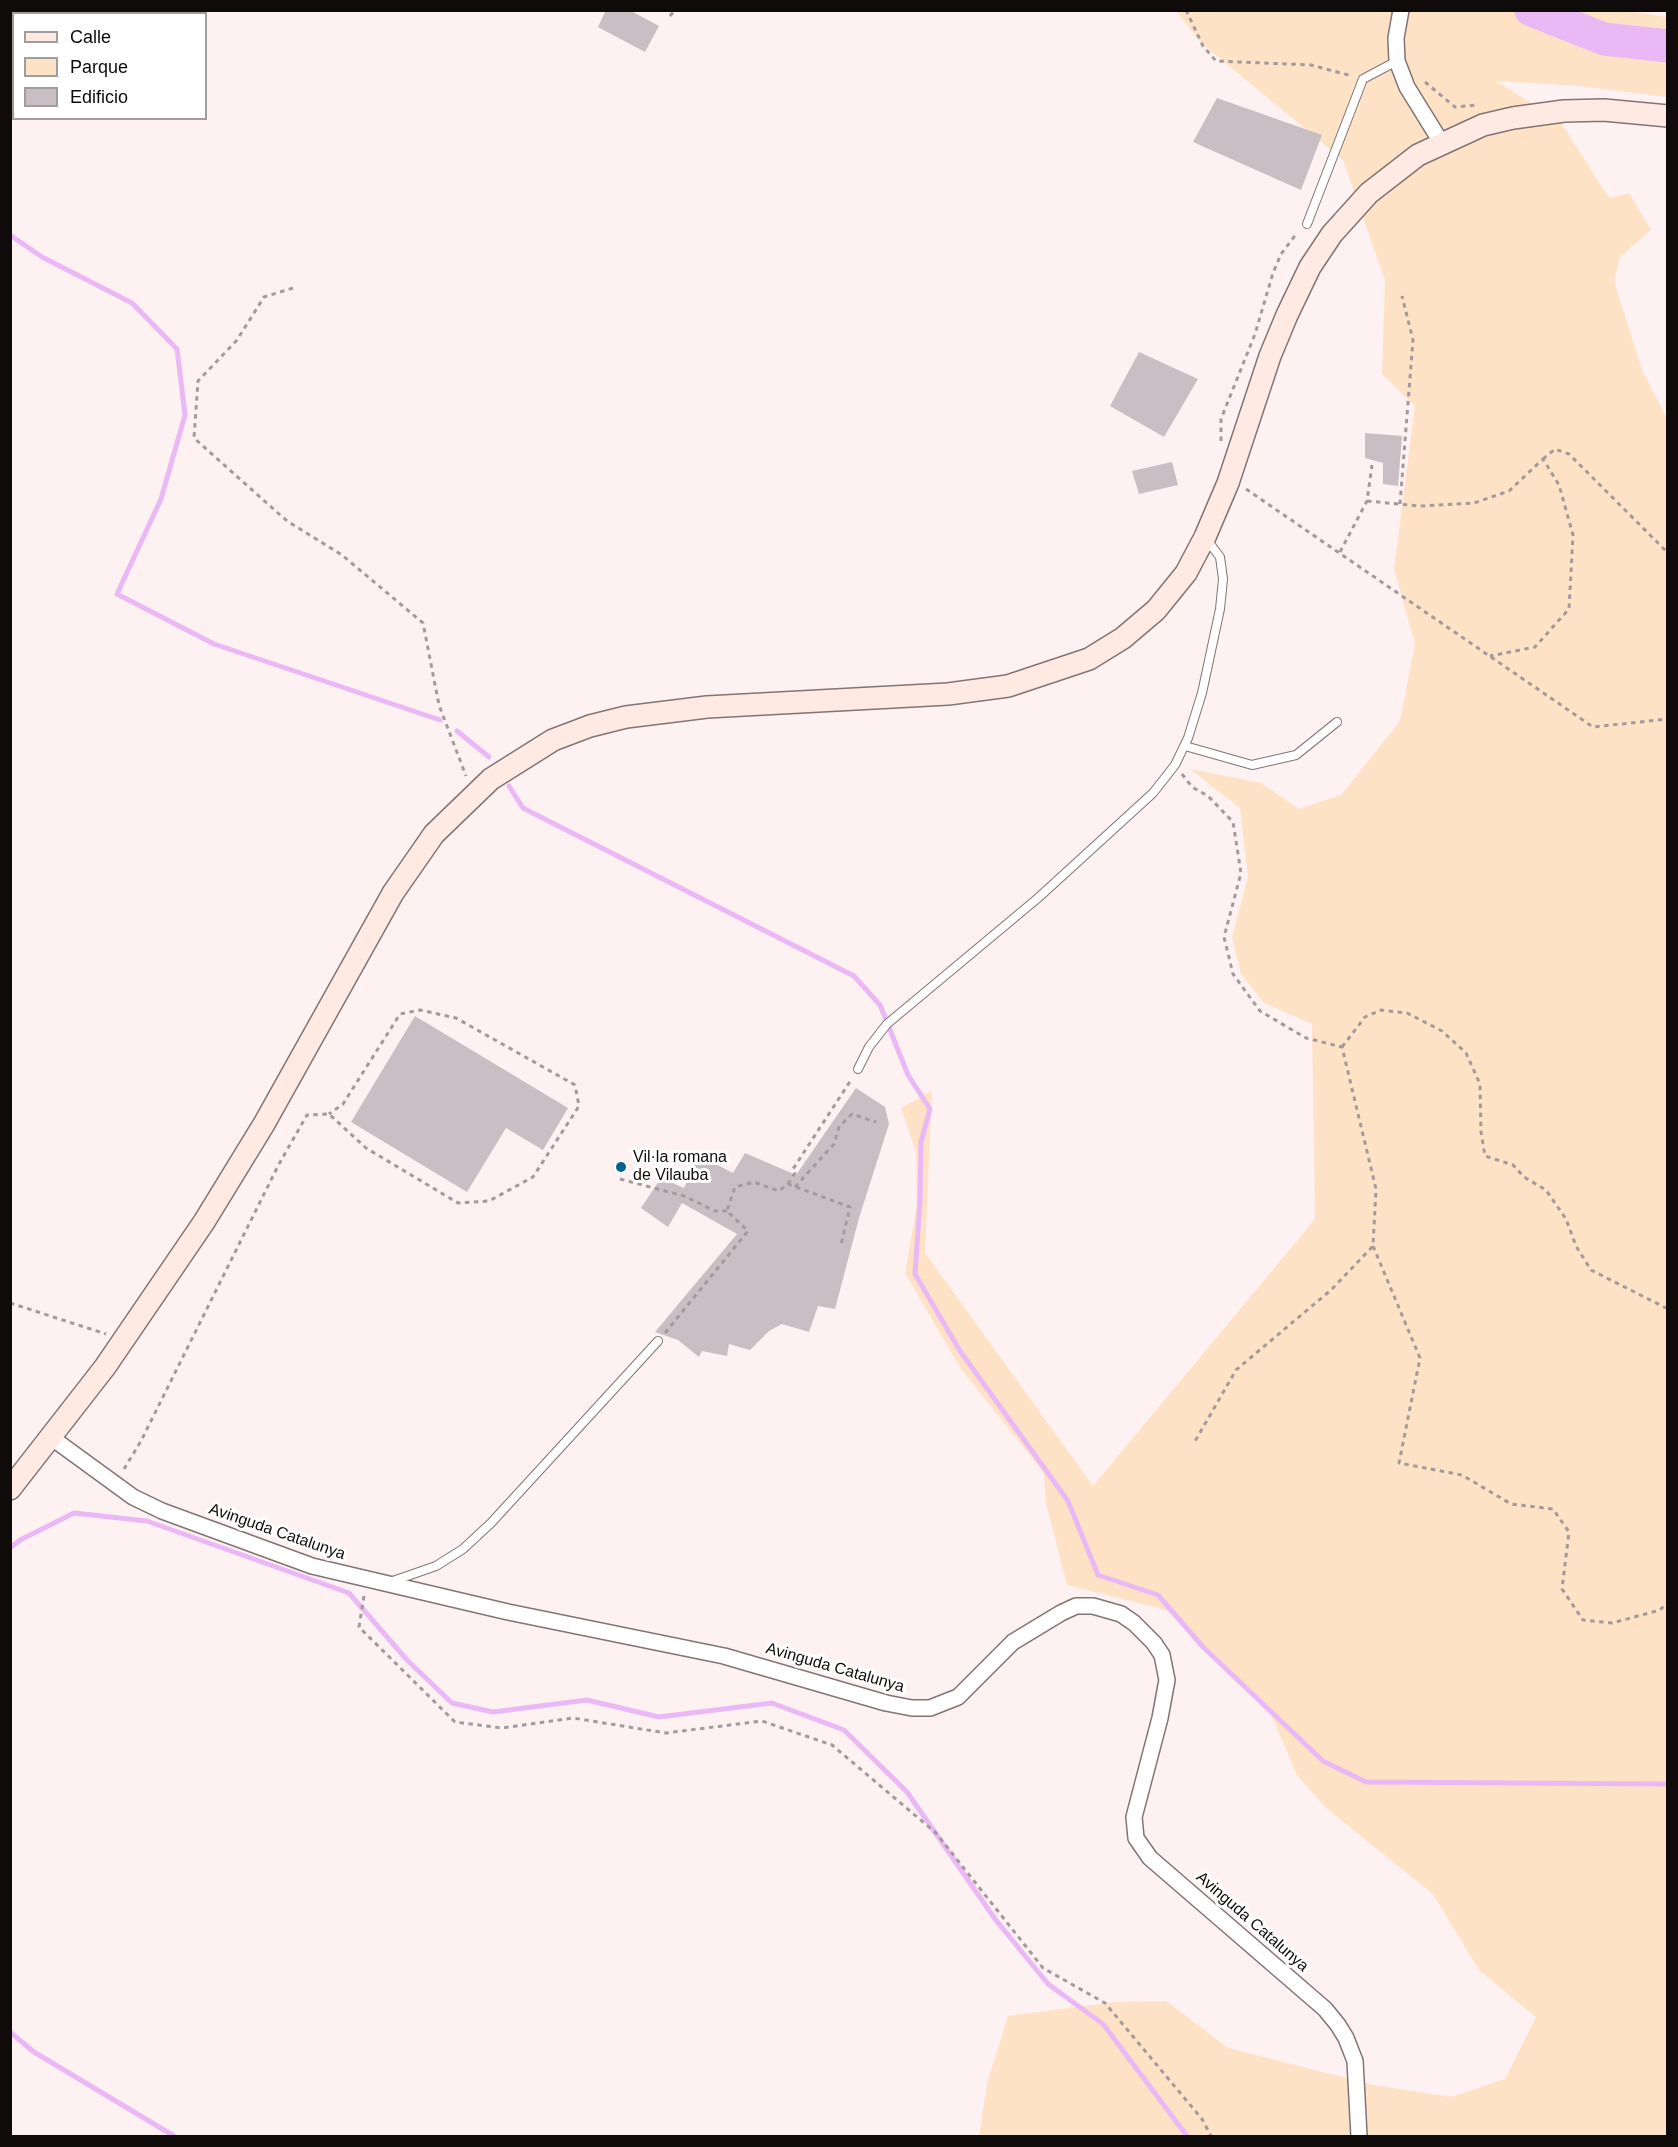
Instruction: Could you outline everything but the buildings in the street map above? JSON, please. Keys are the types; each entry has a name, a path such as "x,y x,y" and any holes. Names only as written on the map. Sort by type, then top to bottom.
{"street":[{"path":"1401,10 1396,38 1397,61 1407,87 1441,142"},
{"path":"10,1489 52,1438 122,1342 204,1222 264,1124 393,894 434,834 473,794 512,764 553,740 590,726 626,717 707,706 948,694 1008,686 1052,674 1089,659 1123,638 1156,610 1186,573 1205,537 1228,483 1270,356 1310,267 1332,234 1369,193 1401,166 1441,142 1483,125 1552,112 1604,110 1668,116"},
{"name":"Avinguda Catalunya","path":"52,1438 133,1497 162,1511 312,1566 518,1614 724,1656 886,1703 912,1708 944,1704 958,1697 1013,1642 1076,1606 1093,1606 1121,1614 1134,1623 1154,1643 1162,1655 1167,1680 1160,1718 1134,1817 1136,1838 1150,1858 1325,2009 1338,2025 1346,2037 1355,2061 1359,2136"}],"lane":[{"path":"1307,224 1363,79 1397,61"},
{"path":"858,1069 869,1047 887,1024 1038,898 1153,793 1176,765 1185,746 1212,652 1223,579 1220,557 1205,537"},
{"path":"1185,746 1252,765 1296,755 1337,722"},
{"path":"385,1583 436,1566 463,1549 491,1523 658,1341"}],"path":[{"path":"670,16 675,10"},
{"path":"1186,10 1203,46 1216,61 1311,65 1363,79"},
{"path":"1421,79 1455,107 1487,104"},
{"path":"1237,456 1225,447 1219,438 1221,419 1255,334 1277,264 1292,238 1307,224"},
{"path":"293,288 264,297 237,340 198,381 194,438 286,520 342,555 423,623 440,705 473,794"},
{"path":"1400,504 1413,340 1402,296"},
{"path":"1367,501 1419,506 1474,503 1509,491 1555,449 1569,454 1668,553"},
{"path":"1490,656 1535,647 1569,609 1573,535 1559,484 1543,459"},
{"path":"1340,552 1367,501 1372,465"},
{"path":"1228,483 1251,490 1593,727 1668,719"},
{"path":"1176,765 1192,787 1208,796 1233,822 1241,873 1224,937 1233,974 1260,1011 1306,1038 1342,1047"},
{"path":"113,1482 128,1465 141,1441 201,1317 279,1164 307,1115 329,1114 343,1104 400,1014 420,1010 456,1018 575,1085 579,1106 533,1177 489,1201 459,1203 366,1148 329,1114"},
{"path":"1342,1047 1365,1017 1381,1010 1407,1013 1442,1031 1466,1053 1480,1084 1481,1132 1485,1156 1513,1165 1524,1178 1546,1190 1566,1219 1576,1246 1591,1270 1668,1309"},
{"path":"1342,1047 1376,1189 1373,1245 1420,1358 1399,1463 1462,1475 1511,1504 1553,1509 1569,1532 1562,1589 1583,1620 1612,1623 1660,1610 1668,1602"},
{"path":"727,1211 735,1187 754,1182 779,1191 788,1184 795,1173 793,1169 858,1069"},
{"path":"795,1187 834,1144 838,1127 852,1113 876,1122"},
{"path":"620,1179 684,1196 715,1210 727,1211 748,1231 658,1341"},
{"path":"788,1184 850,1207 841,1245"},
{"path":"1194,1443 1236,1370 1331,1290 1373,1245"},
{"path":"10,1303 104,1332 122,1342"},
{"path":"366,1579 359,1627 455,1722 502,1728 573,1718 666,1733 762,1721 832,1745 936,1833 1043,1968 1105,2003 1202,2119 1211,2136"}],"green space":[{"path":"1623,10 1667,17 1667,97 1579,86 1496,81 1560,121 1609,198 1629,193 1651,230 1620,257 1614,281 1642,370 1667,419 1667,2136 979,2136 987,2084 1008,2016 1115,2002 1166,2001 1228,2048 1374,2085 1451,2097 1505,2079 1536,2017 1479,1970 1433,1894 1325,1807 1297,1775 1268,1707 1198,1639 1166,1610 1067,1585 1046,1503 1044,1473 961,1369 905,1273 917,1204 916,1152 901,1108 932,1091 925,1253 1093,1486 1315,1219 1312,1024 1264,1003 1241,974 1232,937 1248,877 1240,808 1190,769 1261,783 1299,809 1341,795 1400,721 1415,644 1394,569 1415,406 1382,374 1385,280 1343,160 1200,42 1176,11"}],"waterway":[{"path":"1531,10 1604,39 1668,46"},
{"path":"10,235 42,257 132,303 177,349 185,415 161,499 117,594 214,644 440,720"},
{"path":"457,731 489,757"},
{"path":"509,786 523,808 854,976 880,1005 908,1075 930,1109 921,1142 915,1274 960,1351 1068,1501 1098,1575 1158,1595 1203,1647 1323,1761 1366,1782 1668,1784"},
{"path":"10,1548 20,1540 74,1513 147,1521 349,1593 407,1660 452,1703 493,1712 587,1700 659,1717 772,1703 844,1730 907,1792 995,1919 1048,1984 1103,2024 1187,2136"},
{"path":"10,2032 34,2052 174,2136"}],"place":[{"name":"Vil·la romana de Vilauba","path":"621,1167"}]}
